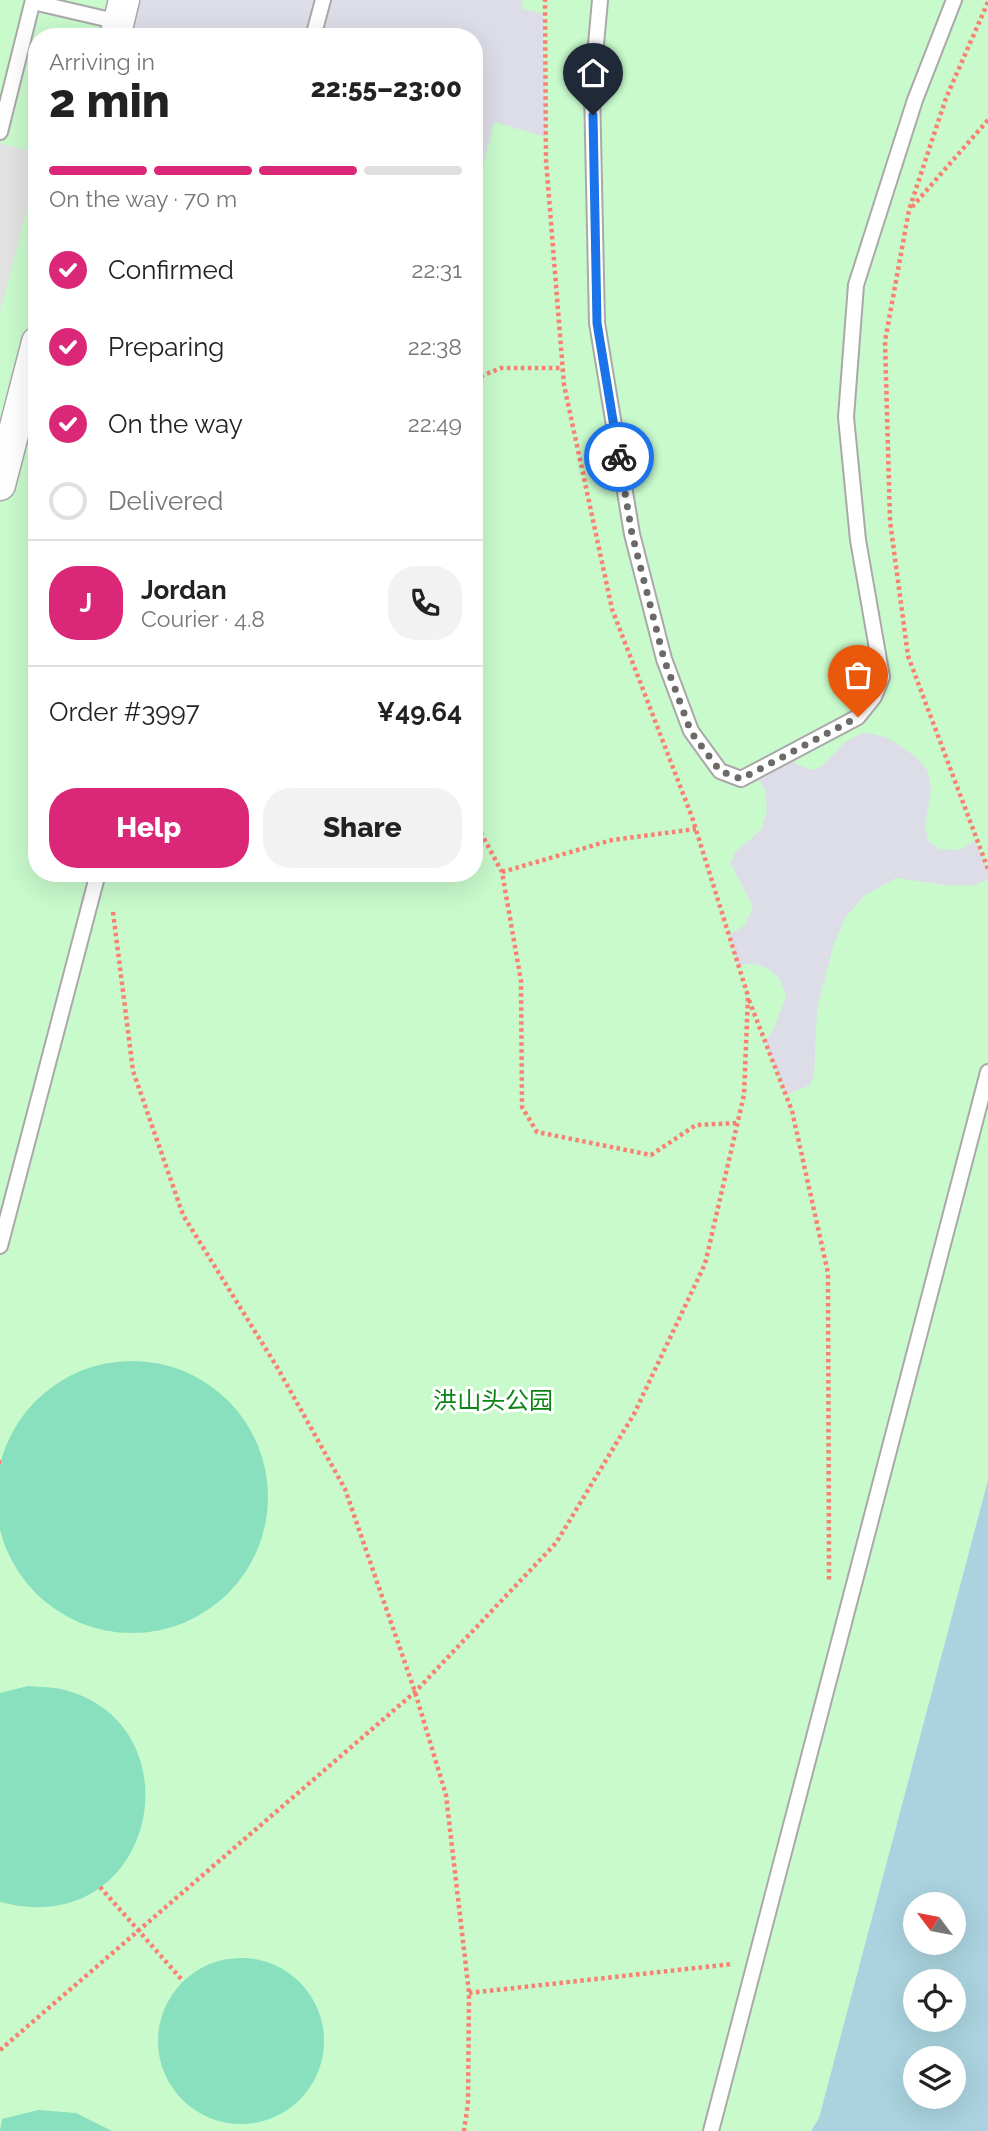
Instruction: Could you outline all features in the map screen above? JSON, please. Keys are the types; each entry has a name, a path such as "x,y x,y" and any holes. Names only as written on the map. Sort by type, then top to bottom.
{"street":[{"path":"0,485 28,377"}],"lane":[{"path":"315,28 323,0"},
{"path":"600,0 592,89 597,323 632,534 664,659 691,732 720,771 741,779 858,717 874,697 882,677 858,540 846,417 856,285 915,100 954,0"},
{"path":"0,132 33,1 119,20"},
{"path":"0,1246 96,882"},
{"path":"711,2131 988,1072"}],"path":[{"path":"545,0 546,160 562,368 612,609 696,829 748,996 792,1111 828,1273 829,1592"},
{"path":"988,2 946,98 909,210 885,341 890,521 908,656 988,869"},
{"path":"909,210 988,120"},
{"path":"483,375 500,368 562,368"},
{"path":"502,872 612,840 696,829"},
{"path":"483,837 502,872 521,981 522,1107 537,1132 651,1155 696,1125 737,1123"},
{"path":"111,900 133,1071 183,1216 277,1367 345,1489 415,1692 446,1795 469,1993 468,2104 464,2131"},
{"path":"0,2050 415,1692 556,1544 634,1413 705,1264 744,1095 748,996"},
{"path":"100,1887 183,1981"},
{"path":"469,1993 755,1962"}],"green space":[{"name":"洪山头公园","path":"0,0 988,0 988,1480 819,2118 811,2131 0,2131"},
{"path":"132,1361 159,1364 184,1371 208,1384 228,1401 245,1421 258,1445 267,1484 265,1524 258,1549 245,1573 228,1593 208,1610 184,1623 159,1630 132,1633 105,1630 80,1623 56,1610 36,1593 19,1573 6,1549 -1,1524 -1,1470 6,1445 19,1421 36,1401 56,1384 80,1371 105,1364"},
{"path":"28,1686 65,1690 107,1711 134,1744 145,1784 142,1825 125,1862 95,1891 53,1906 0,1902 0,1693"},
{"path":"241,1958 273,1964 300,1982 318,2009 324,2041 318,2073 300,2100 273,2118 241,2124 209,2118 182,2100 164,2073 158,2041 164,2009 182,1982 209,1964"},
{"path":"38,2110 76,2113 112,2131 0,2131 2,2119"}],"shaded area":[{"path":"124,0 523,0 521,8 543,14 546,137 494,122 483,166 483,28 117,28"},
{"path":"0,143 28,151 28,205 0,312"},
{"path":"869,733 888,738 916,757 928,771 931,790 925,826 928,840 939,849 960,850 975,841 988,869 988,880 975,885 953,886 896,878 865,895 846,917 834,943 817,1009 814,1076 810,1085 786,1095 765,1041 773,1031 786,996 779,978 769,969 755,964 738,965 729,935 745,925 753,907 731,864 735,852 761,830 767,811 765,791 755,771 788,754 797,765 812,770 822,766 844,743 860,734"}],"water":[{"path":"988,1480 988,2131 811,2131 819,2118"}],"way so far":[{"path":"619,457 632,534 664,659 691,732 720,771 741,779 858,717"}],"route":[{"path":"593,115 597,323 619,457"}]}
